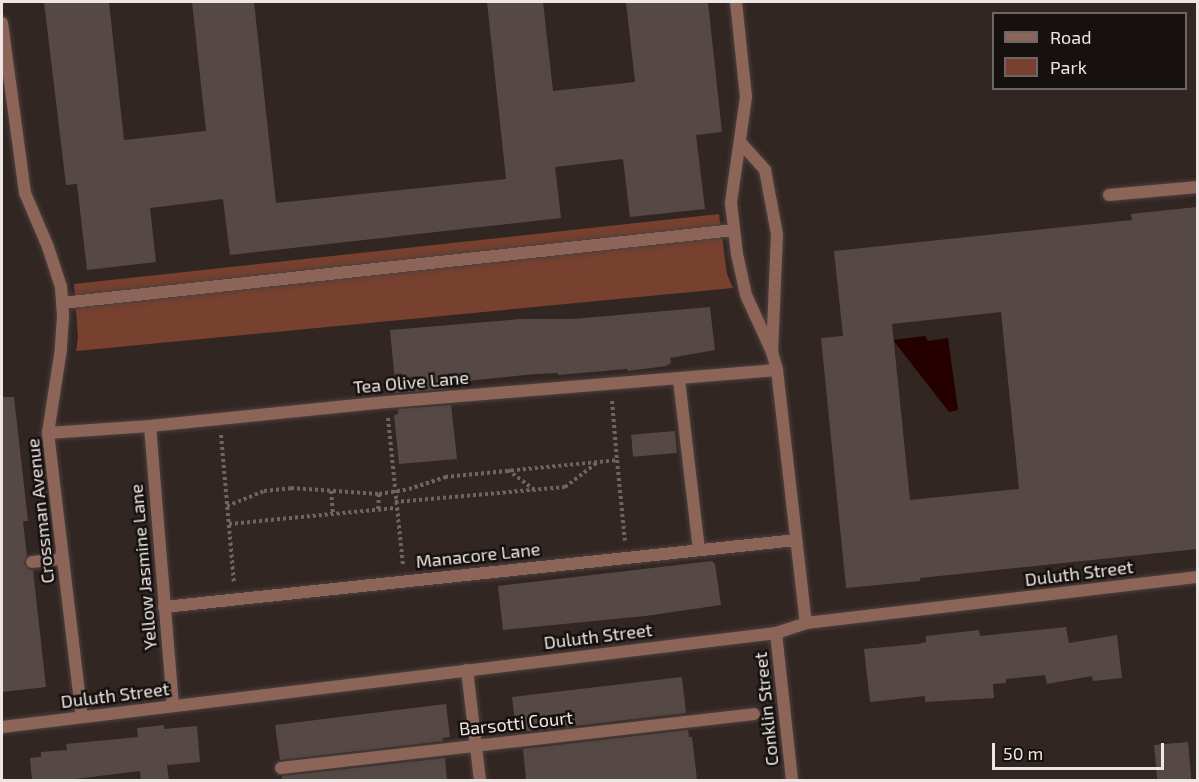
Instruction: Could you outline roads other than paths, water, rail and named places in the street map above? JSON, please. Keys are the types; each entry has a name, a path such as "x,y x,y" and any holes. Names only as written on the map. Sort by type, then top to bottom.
{"street":[{"path":"736,2 746,97 732,203 734,230 746,295 772,352 777,370 806,623"},
{"name":"Crossman Avenue","path":"2,23 23,184 61,287 61,349 48,433 82,717"},
{"path":"740,142 765,170 777,234 772,352"},
{"path":"1109,195 1197,187"},
{"path":"62,303 734,230"},
{"name":"Tea Olive Lane","path":"48,433 150,426 387,402 679,380 777,370"},
{"path":"679,380 699,549"},
{"name":"Yellow Jasmine Lane","path":"150,426 173,706"},
{"name":"Manacore Lane","path":"164,607 796,540"},
{"path":"33,562 63,559"},
{"name":"Duluth Street","path":"2,727 776,633 806,623 1197,577"},
{"name":"Conklin Street","path":"776,633 792,780"},
{"path":"467,670 480,780"},
{"name":"Barsotti Court","path":"281,768 754,714"}]}
